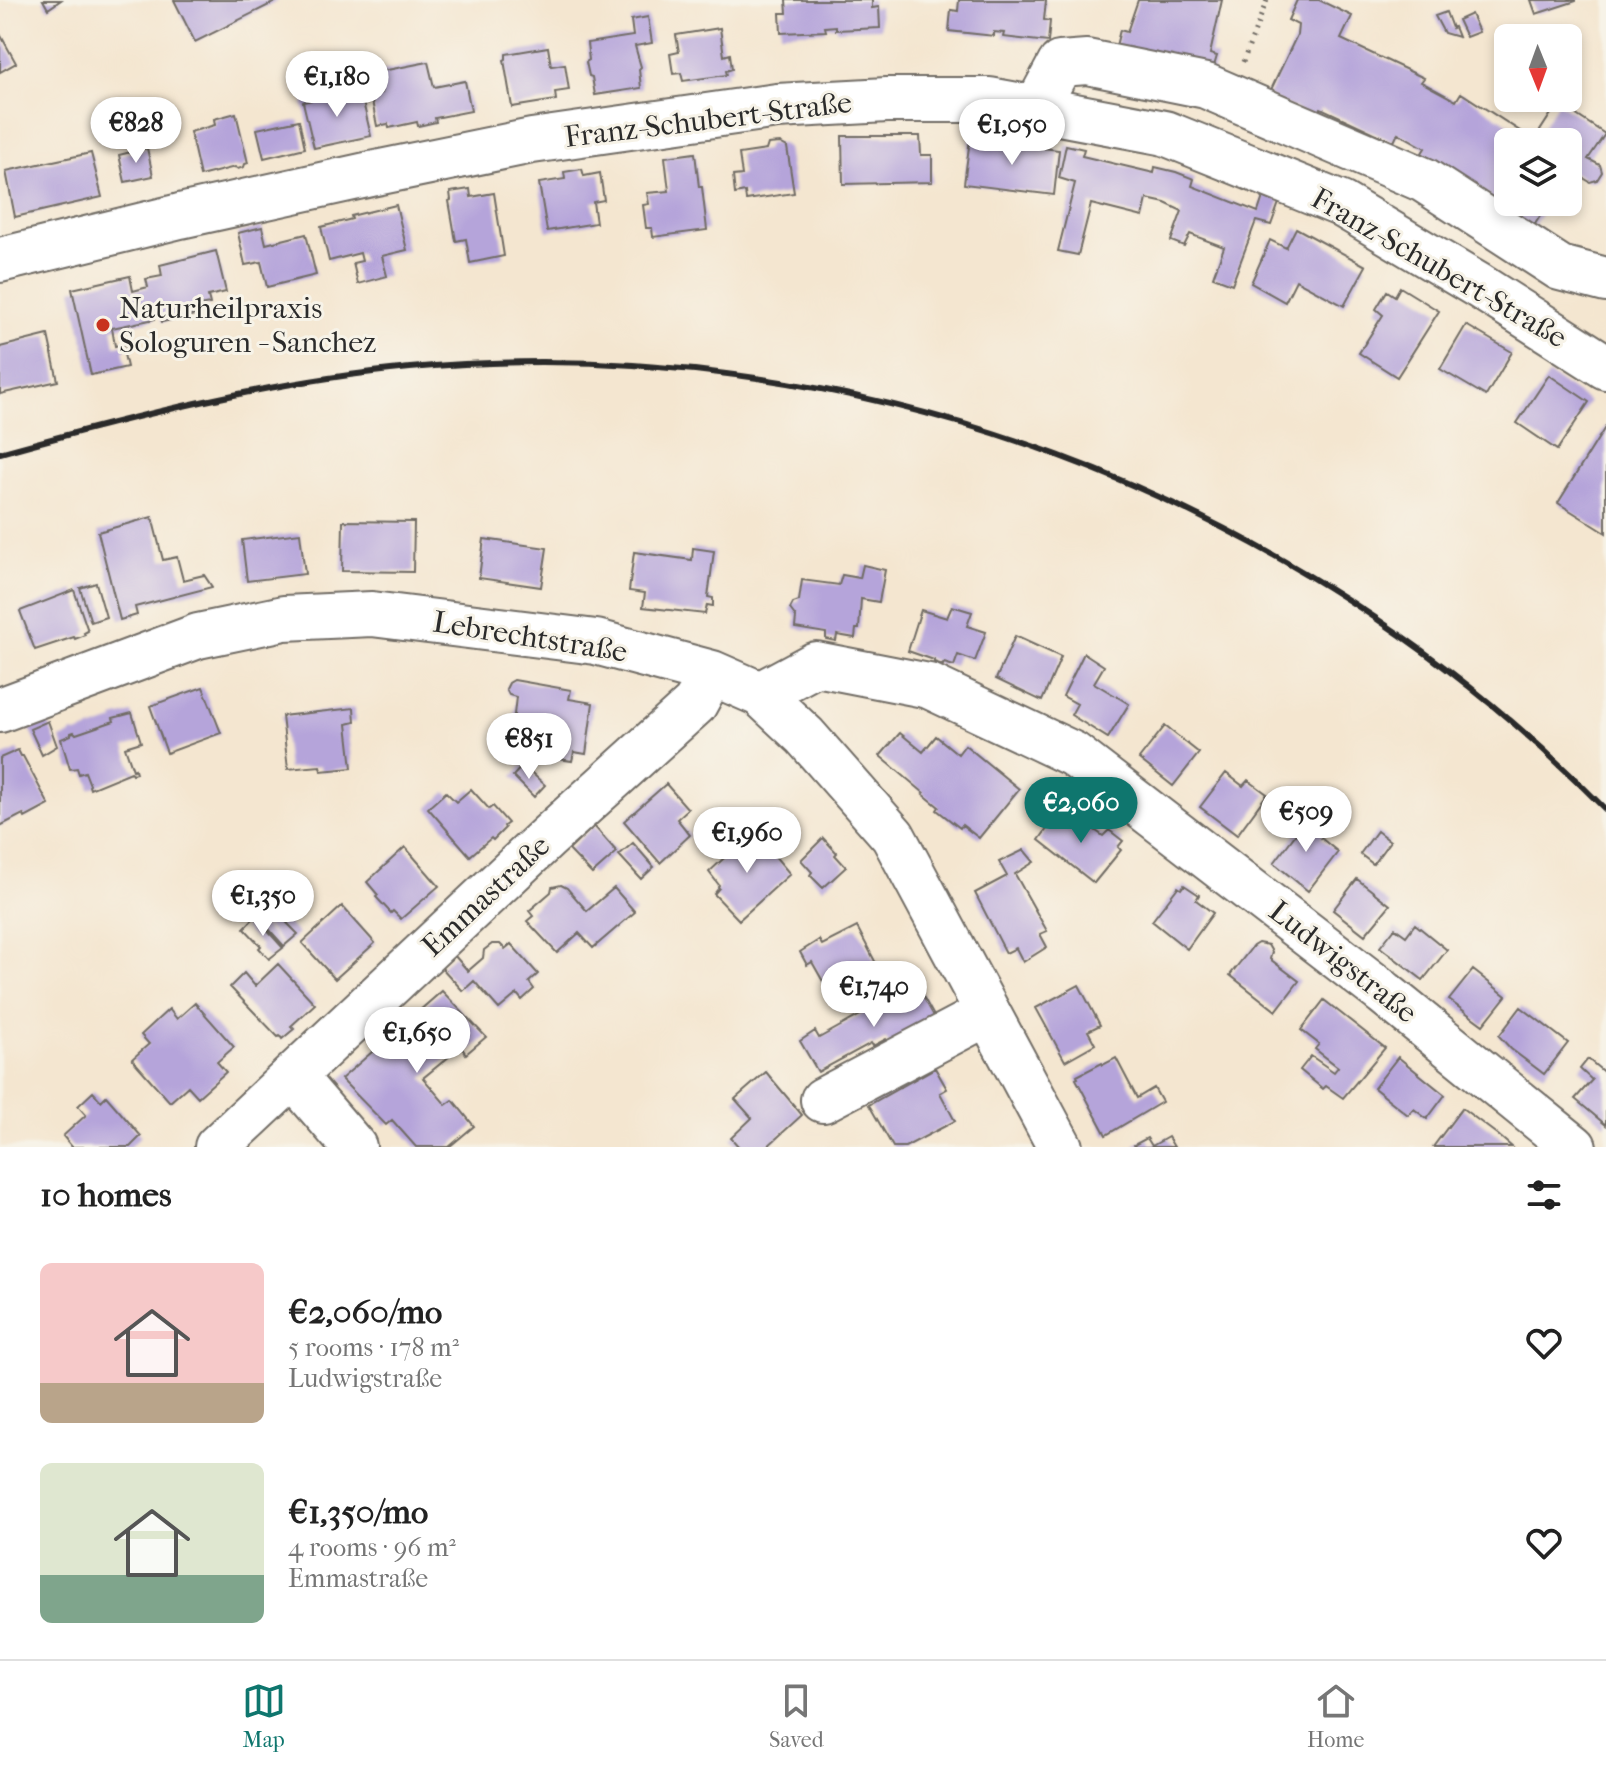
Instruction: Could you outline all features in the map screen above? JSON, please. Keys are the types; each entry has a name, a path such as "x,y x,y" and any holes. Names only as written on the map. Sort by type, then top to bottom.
{"street":[{"path":"1037,107 1060,64 1087,62 1206,86 1424,180 1560,268 1606,280"},
{"name":"Franz-Schubert-Straße","path":"0,260 180,216 532,141 777,106 887,100 990,100 1165,133 1341,204 1479,286 1606,367"},
{"name":"Lebrechtstraße","path":"0,710 198,636 284,618 372,614 566,638 596,642 712,673 760,694 805,736 893,836 1060,1147"},
{"name":"Ludwigstraße","path":"760,694 816,664 929,686 1073,754 1384,993 1574,1147"},
{"name":"Emmastraße","path":"217,1147 695,704 712,673"},
{"path":"823,1100 988,1013"},
{"path":"293,1076 354,1147"}],"path":[{"path":"1231,97 1267,0"}],"building":[{"path":"43,0 61,0 48,9"},
{"path":"174,0 279,0 195,42"},
{"path":"786,0 872,0 872,8 879,7 880,28 836,30 836,26 825,27 826,31 781,33 780,13 787,13"},
{"path":"959,0 1044,0 1044,20 1050,21 1048,42 1003,37 1004,33 994,32 994,36 949,31 951,10 958,11"},
{"path":"1138,0 1222,0 1210,54 1217,56 1211,76 1115,50 1120,30 1127,32"},
{"path":"1297,0 1319,0 1352,16 1341,39 1424,78 1421,82 1456,101 1461,93 1515,128 1494,128 1494,213 1484,206 1490,196 1422,153 1425,148 1398,133 1394,142 1321,108 1316,119 1268,96 1297,35 1298,25 1288,20"},
{"path":"1531,0 1576,0 1576,1 1536,14"},
{"path":"1446,12 1458,37 1444,33 1435,16"},
{"path":"1471,14 1479,32 1466,37 1458,20"},
{"path":"648,17 652,43 635,46 641,67 641,88 595,95 586,62 589,60 587,43 633,36 631,20"},
{"path":"720,28 724,56 730,54 732,69 726,71 727,75 683,81 681,73 673,74 670,54 679,52 676,35"},
{"path":"0,34 16,63 0,72"},
{"path":"548,47 551,66 565,64 569,90 555,92 556,100 512,107 504,60 506,54"},
{"path":"428,62 434,87 465,81 471,111 435,118 436,122 418,126 417,122 389,128 388,124 377,126 371,96 382,93 377,72"},
{"path":"360,89 371,136 314,148 303,102"},
{"path":"1552,112 1572,112 1605,134 1588,159 1600,165 1602,172 1597,180 1590,182 1582,177 1582,128 1542,128"},
{"path":"236,113 248,163 238,169 235,167 200,176 190,132 215,125 214,119"},
{"path":"299,120 305,148 264,158 257,129"},
{"path":"842,136 920,136 921,155 932,155 932,182 843,184"},
{"path":"970,139 1059,150 1054,195 964,184"},
{"path":"780,143 787,147 794,193 746,200 745,192 735,194 733,176 742,175 739,154 766,150 768,144"},
{"path":"1066,145 1084,149 1082,156 1154,173 1155,167 1176,172 1194,179 1192,186 1258,212 1264,194 1280,200 1271,225 1256,221 1232,284 1213,277 1224,247 1190,234 1184,246 1171,241 1182,211 1147,199 1143,217 1091,204 1078,255 1058,251 1075,183 1059,178"},
{"path":"147,148 153,176 125,182 119,155"},
{"path":"91,153 102,197 15,217 6,171"},
{"path":"695,153 707,230 653,237 652,228 646,228 643,205 649,204 647,193 669,191 665,157"},
{"path":"582,169 584,176 600,173 604,200 593,202 596,223 547,231 539,183 565,179 564,172"},
{"path":"470,189 471,197 494,193 504,256 470,263 466,239 456,241 450,192"},
{"path":"396,205 407,250 382,256 387,276 358,284 353,263 362,261 360,253 329,261 321,227"},
{"path":"1499,216 1540,216 1528,235"},
{"path":"262,227 266,244 306,234 316,275 267,287 261,262 245,265 238,233"},
{"path":"1296,228 1366,266 1344,306 1296,280 1285,302 1251,283 1270,240 1286,248"},
{"path":"216,251 226,292 208,296 210,304 193,307 195,315 162,322 160,314 155,319 112,328 115,346 127,344 128,347 123,350 127,367 91,375 72,289 130,276 133,291 148,287 146,279 162,276 160,265"},
{"path":"1400,287 1439,311 1397,377 1359,353 1383,315 1376,309 1387,291 1395,296"},
{"path":"1466,325 1512,352 1486,396 1440,369"},
{"path":"48,335 58,381 0,394 0,347"},
{"path":"1549,375 1589,402 1557,450 1517,423"},
{"path":"1606,426 1606,533 1558,503"},
{"path":"152,517 163,560 177,557 183,580 204,575 212,587 135,607 137,615 120,620 98,532"},
{"path":"343,521 414,522 413,572 342,571"},
{"path":"300,533 305,574 247,581 242,540"},
{"path":"484,539 547,548 541,587 479,578"},
{"path":"693,548 714,551 708,597 713,598 713,606 707,605 705,614 643,607 645,593 629,591 634,552 692,560"},
{"path":"863,565 885,570 879,602 861,599 859,629 856,629 855,638 837,635 836,641 826,639 826,633 795,628 796,617 790,609 793,603 799,601 802,580 839,585 842,575 860,578"},
{"path":"96,583 106,617 91,622 80,588"},
{"path":"74,590 88,631 75,639 35,650 20,611"},
{"path":"952,606 972,612 967,626 986,632 975,661 958,655 954,666 943,665 908,651 921,610 947,618"},
{"path":"1015,636 1061,657 1042,701 996,679"},
{"path":"1084,653 1104,666 1094,683 1129,704 1108,738 1071,715 1077,704 1063,696"},
{"path":"514,680 571,690 569,699 593,703 586,754 574,752 572,761 520,753 522,743 511,741 516,697 509,695 506,689"},
{"path":"203,687 221,733 167,753 150,706"},
{"path":"354,708 355,722 347,724 352,768 321,771 320,766 288,769 282,716"},
{"path":"132,713 141,742 125,747 136,773 131,772 90,789 85,772 79,774 77,768 70,769 61,739"},
{"path":"48,721 57,746 42,755 30,729"},
{"path":"1165,726 1199,753 1173,786 1139,759"},
{"path":"900,733 923,752 936,736 958,754 965,745 1019,789 979,838 937,810 939,807 880,756"},
{"path":"18,750 49,805 25,818 23,814 0,826 0,758"},
{"path":"523,765 545,785 534,797 513,776"},
{"path":"1226,773 1243,786 1248,780 1267,794 1237,835 1200,807"},
{"path":"666,784 688,809 677,819 690,835 660,863 624,821"},
{"path":"471,789 489,809 493,806 508,823 493,840 491,838 470,856 428,808 446,792 456,802"},
{"path":"1063,807 1103,836 1109,830 1123,841 1118,847 1121,850 1094,883 1039,840"},
{"path":"1302,814 1325,832 1321,838 1338,852 1308,891 1274,863 1298,831 1292,827"},
{"path":"594,826 617,852 592,874 569,850"},
{"path":"752,829 790,874 739,920 714,894 719,885 709,872"},
{"path":"1377,831 1390,841 1373,864 1360,854"},
{"path":"823,838 846,867 823,888 801,860"},
{"path":"633,843 654,867 641,879 619,855"},
{"path":"405,847 439,886 401,919 376,897 378,895 367,882"},
{"path":"1024,850 1034,862 1015,874 1047,931 1040,934 1047,947 1023,962 1016,948 1006,953 975,893 1007,876 999,862"},
{"path":"1357,879 1390,905 1365,935 1333,910"},
{"path":"561,885 587,911 614,888 635,912 593,948 579,933 557,953 527,921 533,916 529,911 551,892 552,887"},
{"path":"1184,885 1199,895 1196,900 1213,913 1187,949 1152,921 1178,887 1181,889"},
{"path":"275,902 291,919 287,923 298,934 284,946 258,917"},
{"path":"342,906 375,943 335,979 302,943"},
{"path":"255,917 283,948 269,959 244,928"},
{"path":"1415,924 1447,950 1423,980 1380,947 1395,928 1406,936"},
{"path":"857,927 878,967 847,985 849,989 833,999 812,962 807,965 800,952 819,940 822,945"},
{"path":"1258,943 1268,945 1272,952 1270,959 1299,981 1276,1011 1230,975"},
{"path":"492,944 500,944 505,949 511,944 538,974 529,982 534,989 522,1000 517,994 499,1009 474,981 463,991 441,967 454,955 468,971 483,958 484,950"},
{"path":"278,964 315,1004 282,1039 230,987 244,973 255,986"},
{"path":"1473,970 1506,996 1483,1025 1449,1000"},
{"path":"916,984 939,1025 893,1051 886,1039 873,1046 871,1043 818,1072 800,1041 815,1031 819,1038"},
{"path":"1079,985 1100,1025 1088,1031 1095,1044 1065,1061 1036,1008"},
{"path":"442,991 486,1037 466,1054 461,1047 423,1078 446,1105 453,1100 474,1126 449,1147 416,1147 392,1120 386,1125 341,1079"},
{"path":"1324,1000 1385,1048 1343,1098 1326,1086 1323,1089 1300,1070 1311,1056 1334,1072 1338,1067 1315,1049 1319,1044 1301,1030"},
{"path":"195,1003 234,1047 217,1062 226,1072 198,1097 188,1086 170,1102 132,1059 149,1044 141,1035 169,1009 177,1019"},
{"path":"1521,1007 1568,1043 1544,1074 1499,1036"},
{"path":"1398,1057 1445,1095 1427,1119 1414,1109 1408,1115 1374,1088"},
{"path":"1116,1058 1137,1098 1154,1088 1162,1102 1106,1135 1076,1079"},
{"path":"1588,1059 1606,1074 1606,1125 1575,1099 1592,1080 1580,1069"},
{"path":"935,1068 947,1089 940,1093 955,1121 905,1147 893,1147 869,1105"},
{"path":"766,1072 802,1115 767,1147 739,1147 731,1138 752,1118 735,1099"},
{"path":"93,1092 101,1101 106,1096 141,1136 130,1147 72,1147 63,1136 86,1115 78,1106"},
{"path":"1462,1108 1498,1135 1512,1147 1433,1147"},
{"path":"1168,1137 1174,1147 1135,1147 1134,1145 1147,1138 1152,1146"}],"railway":[{"path":"0,453 255,391 410,368 576,363 740,376 901,407 1058,455 1208,520 1350,602 1484,698 1606,810"}],"place":[{"name":"Naturheilpraxis Sologuren - Sanchez","path":"103,325"}]}
